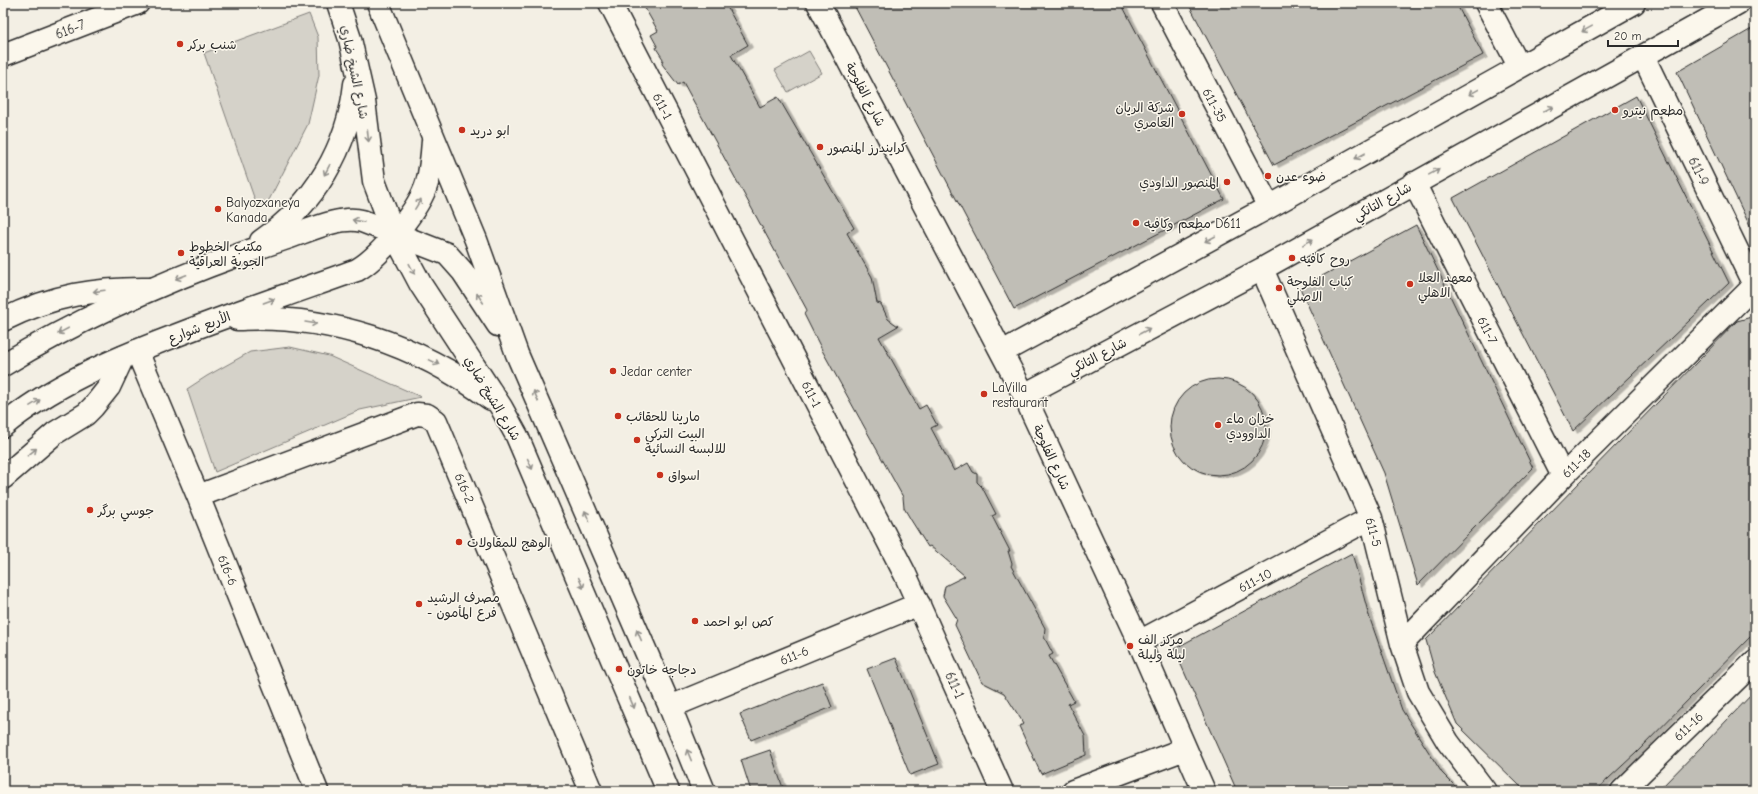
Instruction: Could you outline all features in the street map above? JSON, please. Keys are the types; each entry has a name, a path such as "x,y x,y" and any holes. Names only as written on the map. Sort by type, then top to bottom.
{"street":[{"name":"616-7","path":"3,55 138,3"},
{"name":"شارع الشيخ ضاري","path":"338,3 356,66 364,101 374,181 394,234 421,285 501,407 518,436 668,791"},
{"path":"378,3 476,240 517,354 670,706 704,791"},
{"name":"611-1","path":"610,3 905,574 1002,791"},
{"name":"شارع الفلوجة","path":"818,3 1024,395 1139,642 1204,791"},
{"name":"611-35","path":"1162,3 1269,207"},
{"path":"1486,3 1519,66"},
{"path":"1002,352 1269,207 1634,3"},
{"name":"شارع التانكي","path":"1024,395 1262,268 1643,56 1729,5"},
{"name":"611-9","path":"1643,56 1754,286"},
{"path":"246,252 277,230 304,204 326,174 342,140 352,104 356,66"},
{"name":"الأربع شوارع","path":"3,426 16,415 50,394 130,354 216,320 357,270 366,265 376,256 414,210 427,184 432,162 433,137"},
{"name":"611-7","path":"1414,183 1563,476"},
{"path":"3,365 95,314 152,289 246,252 334,223 352,219 362,221 447,254 463,272 517,354"},
{"name":"611-5","path":"1262,268 1371,518 1402,644 1418,692 1448,742 1485,791"},
{"name":"611-18","path":"1402,644 1563,476 1754,286"},
{"path":"3,320 48,300 74,294 125,288 152,289"},
{"path":"216,320 254,318 292,320 330,326 368,335 404,348 438,364 470,384 501,407"},
{"path":"3,478 55,433 86,414 109,387 130,354"},
{"name":"616-6","path":"130,354 198,496 317,791"},
{"name":"616-2","path":"198,496 417,414 426,415 436,421 590,791"},
{"name":"611-10","path":"1139,642 1371,518"},
{"name":"611-6","path":"670,706 919,604"},
{"name":"611-16","path":"1622,791 1755,661"},
{"path":"1073,791 1185,748"}],"shaded area":[{"path":"309,14 318,37 319,75 308,124 268,202 258,209 204,53"},
{"path":"809,51 822,73 788,92 775,70"},
{"path":"290,347 329,356 421,397 360,410 215,472 187,389 250,352"}],"building":[{"path":"642,3 725,3 748,45 731,55 760,107 778,97 854,228 847,233 872,277 877,303 881,304 888,319 898,326 879,337 919,409 926,405 937,425 931,428 954,471 968,463 973,472 977,474 977,482 982,487 996,514 992,516 1010,551 1008,551 1012,564 1011,566 1045,628 1044,637 1053,654 1049,656 1074,701 1068,704 1085,736 1086,755 1041,774 1019,726 1024,724 1004,693 982,682 955,625 957,619 943,596 945,586 965,576 930,546 928,547 904,508 903,497 823,352 804,314 807,310 683,82 678,85 662,64 663,59 656,48 657,46 651,35 658,31"},
{"path":"853,3 1121,3 1224,199 1014,309"},
{"path":"1188,3 1456,3 1483,55 1274,165"},
{"path":"1755,27 1755,237 1677,72"},
{"path":"1636,96 1729,283 1573,431 1453,198"},
{"path":"1416,225 1533,468 1418,585 1384,473 1300,288"},
{"path":"1755,316 1755,632 1636,753 1595,791 1525,791 1457,724 1435,672 1426,640 1737,321"},
{"name":"خزان ماء الداوودي","path":"1218,379 1236,383 1245,387 1252,393 1258,400 1262,409 1266,427 1262,445 1258,454 1252,461 1245,467 1236,471 1218,475 1200,471 1191,467 1184,461 1178,454 1174,445 1170,427 1174,409 1178,400 1184,393 1191,387 1200,383"},
{"path":"1352,553 1369,616 1402,710 1442,773 1460,791 1237,791 1174,649"},
{"path":"896,658 939,764 910,775 867,669"},
{"path":"822,682 832,707 751,740 740,714"},
{"path":"1755,691 1755,791 1658,791 1705,743"},
{"path":"770,750 784,791 751,791 741,760"}],"place":[{"name":"شنب بركر","path":"180,44"},
{"name":"مطعم نيترو","path":"1615,110"},
{"name":"شركة الريان العامري","path":"1182,114"},
{"name":"ابو دريد","path":"462,130"},
{"name":"كرايندرز المنصور","path":"820,147"},
{"name":"ضوء عدن","path":"1268,176"},
{"name":"المنصور الداودي","path":"1227,182"},
{"name":"Balyozxaneya Kanada","path":"218,209"},
{"name":"مطعم وكافيه D611","path":"1136,223"},
{"name":"مكتب الخطوط الجوية العراقية","path":"181,253"},
{"name":"روح كافيه","path":"1292,258"},
{"name":"معهد العلا الاهلي","path":"1410,284"},
{"name":"كباب الفلوجة الاصلي","path":"1279,288"},
{"name":"Jedar center","path":"613,371"},
{"name":"LaVilla restaurant","path":"984,394"},
{"name":"مارينا للحقائب","path":"618,416"},
{"name":"خزان ماء الداوودي","path":"1218,425"},
{"name":"البيت التركي للالبسه النسائية","path":"637,440"},
{"name":"اسواق","path":"660,475"},
{"name":"جوسي برگر","path":"90,510"},
{"name":"الوهج للمقاولات","path":"459,542"},
{"name":"مصرف الرشيد - فرع المأمون","path":"419,604"},
{"name":"كص ابو احمد","path":"695,621"},
{"name":"مركز الف ليلة وليلة","path":"1130,646"},
{"name":"دجاجه خاتون","path":"619,669"}]}
